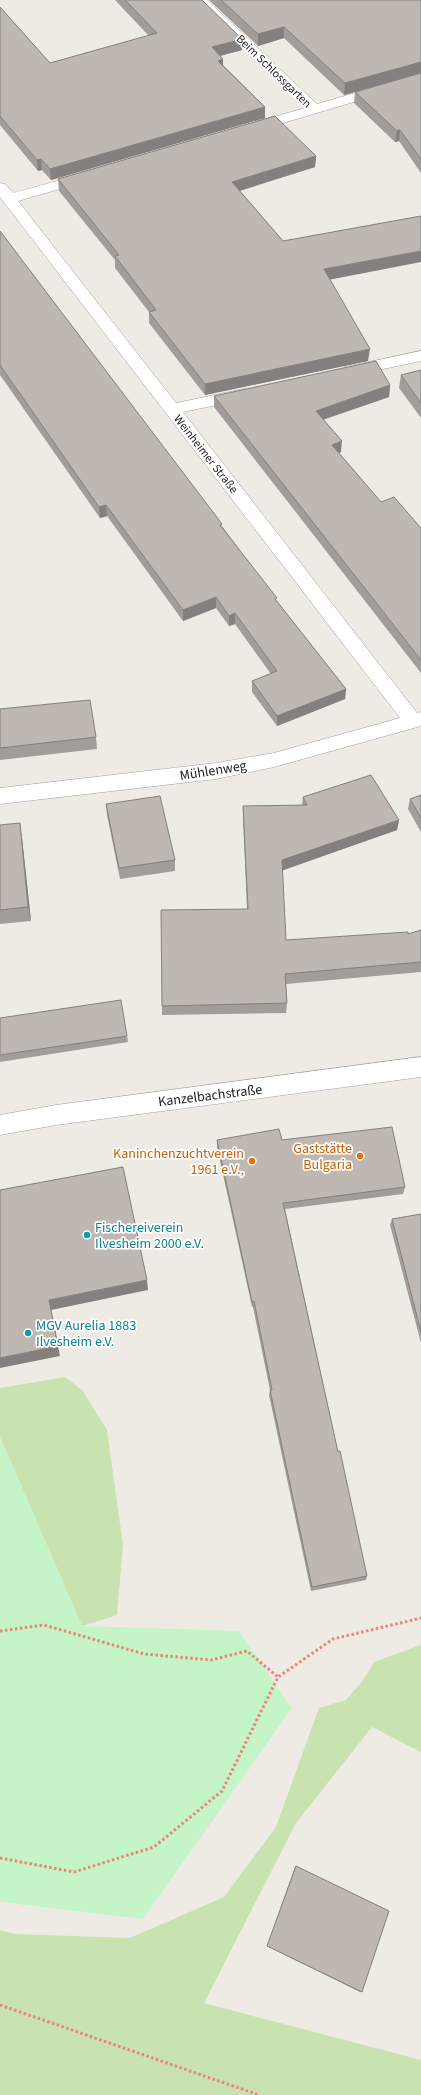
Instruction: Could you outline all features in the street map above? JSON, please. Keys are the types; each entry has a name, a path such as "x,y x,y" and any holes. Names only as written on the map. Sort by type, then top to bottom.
{"street":[{"name":"Beim Schlossgarten","path":"200,0 314,110"},
{"path":"238,132 421,78"},
{"path":"5,193 101,172"},
{"name":"Weinheimer Straße","path":"5,193 171,409 417,720"},
{"path":"335,374 421,356"},
{"path":"171,409 257,391"},
{"name":"Mühlenweg","path":"0,796 216,771 274,760 417,720"},
{"name":"Kanzelbachstraße","path":"0,1125 56,1115 421,1067"}],"path":[{"path":"0,1858 74,1872 154,1847 222,1791 278,1677 333,1639 421,1618"},
{"path":"0,1631 44,1625 144,1654 211,1660 246,1651 278,1677"},
{"path":"0,2005 259,2095"}],"green space":[{"path":"65,1377 83,1391 107,1430 123,1545 117,1615 82,1626 0,1437 0,1388"},
{"path":"0,1437 82,1626 239,1631 292,1708 143,1919 0,1902"},
{"path":"421,1645 421,1752 372,1727 296,1823 204,2003 421,2060 421,2095 0,2095 0,1930 15,1934 130,1938 224,1897 276,1827 319,1708 346,1700 364,1679 374,1662"}],"building":[{"path":"125,0 202,0 242,39 212,47 223,59 218,61 265,107 50,169 41,159 37,160 0,116 0,7 50,63 157,33"},
{"path":"221,0 421,0 421,62 345,83 284,27 258,34"},
{"path":"421,73 421,159 400,130 397,131 355,92"},
{"path":"275,116 316,156 232,182 283,241 421,216 421,251 324,269 370,349 205,384 149,312 156,310 115,256 119,255 58,179"},
{"path":"0,231 222,524 220,525 277,598 275,599 346,689 277,716 252,681 277,671 235,613 229,616 216,597 183,610 106,505 99,507 0,365"},
{"path":"376,361 390,385 316,411 342,441 332,445 381,502 394,497 421,528 421,660 214,396"},
{"path":"421,370 421,403 401,375"},
{"path":"90,700 96,737 0,748 0,709"},
{"path":"371,775 399,820 282,860 286,940 408,932 408,934 421,930 421,962 285,974 287,1003 162,1006 161,910 248,909 243,806 307,805 303,797"},
{"path":"421,795 421,818 410,799"},
{"path":"160,796 175,860 119,868 106,804"},
{"path":"20,823 28,907 0,910 0,825"},
{"path":"121,1000 127,1036 0,1055 0,1018"},
{"path":"392,1127 405,1187 283,1203 367,1576 312,1587 270,1390 272,1390 254,1301 252,1302 217,1140 279,1129 282,1140"},
{"path":"123,1167 147,1280 49,1300 58,1346 0,1358 0,1190"},
{"path":"421,1214 421,1332 392,1219"},
{"path":"296,1866 389,1911 362,1992 267,1946"}],"place":[{"name":"Gaststätte Bulgaria","path":"360,1156"},
{"name":"Kaninchenzuchtverein 1961 e.V.,","path":"252,1161"},
{"name":"Fischereiverein Ilvesheim 2000 e.V.","path":"87,1235"},
{"name":"MGV Aurelia 1883 Ilvesheim e.V.","path":"28,1333"}]}
